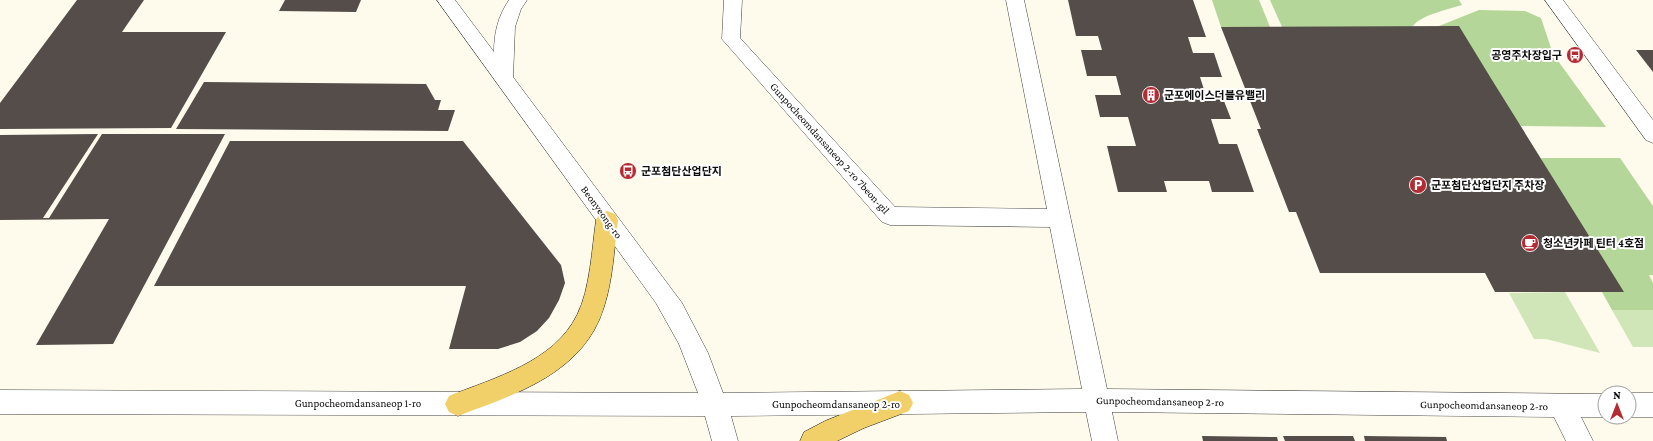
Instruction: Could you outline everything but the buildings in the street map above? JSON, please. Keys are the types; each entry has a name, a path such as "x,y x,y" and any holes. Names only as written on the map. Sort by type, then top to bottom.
{"main road":[{"path":"458,404 530,374 558,356 574,341 588,318 597,285 607,220"},
{"path":"813,441 858,418 900,404"}],"street":[{"name":"Beonyeong-ro","path":"446,0 607,220 654,281 682,324 695,350 716,404 725,441"},
{"path":"503,78 505,26 510,12 518,0"},
{"name":"Gunpocheomdansaneop 2-ro 7beon-gil","path":"734,0 731,39 890,216 1058,218"},
{"path":"1015,0 1058,218 1097,400 1104,441"},
{"path":"1554,0 1653,135"},
{"name":"Gunpocheomdansaneop 2-ro","path":"716,404 900,404 1097,400 1597,406"},
{"name":"Gunpocheomdansaneop 1-ro","path":"0,402 716,404"},
{"path":"1637,405 1653,405"},
{"path":"1561,406 1580,441"}],"green space":[{"path":"1212,0 1259,0 1270,27 1221,27"},
{"path":"1270,0 1459,0 1462,5 1422,19 1413,26 1295,56"},
{"path":"1479,10 1525,11 1541,18 1553,54 1606,127 1521,126 1439,26"},
{"path":"1541,158 1620,158 1653,206 1653,275 1649,275 1653,283 1653,310 1612,310 1602,292"},
{"path":"1565,292 1600,353 1546,339 1534,339 1509,293"},
{"path":"1612,310 1653,310 1653,347 1633,347"}],"place":[{"name":"공영주차장입구","path":"1575,55"},
{"name":"군포에이스더블유밸리","path":"1151,95"},
{"name":"군포첨단산업단지","path":"628,171"},
{"name":"군포첨단산업단지 주차장","path":"1418,185"},
{"name":"청소년카페 틴터 4호점","path":"1530,243"}]}
